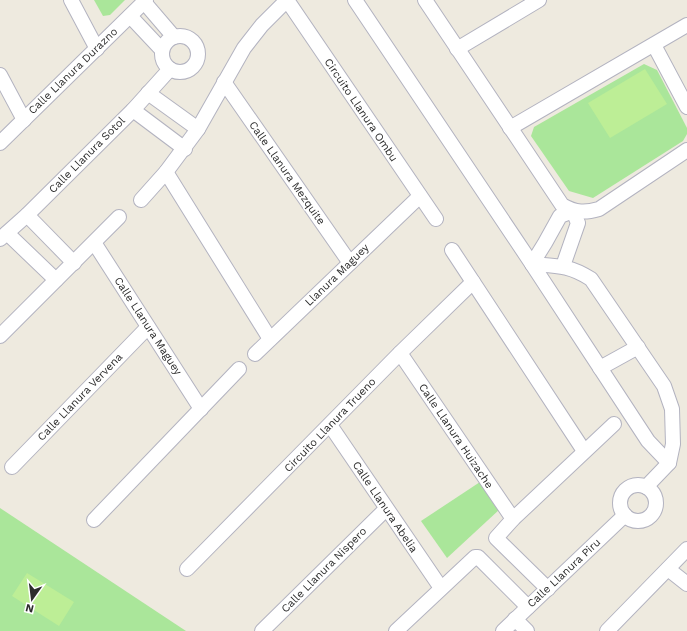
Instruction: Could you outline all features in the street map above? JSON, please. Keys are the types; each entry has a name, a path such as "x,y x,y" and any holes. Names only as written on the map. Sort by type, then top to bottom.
{"street":[{"path":"71,0 97,48"},
{"name":"Circuito Llanura Ombu","path":"141,200 185,149 244,48 262,25 287,0 436,219"},
{"path":"355,0 532,264 648,441 669,463"},
{"path":"424,0 562,205 573,211 587,213 599,209 687,150"},
{"path":"457,49 538,0"},
{"path":"145,1 174,37"},
{"name":"Calle Llanura Durazno","path":"0,143 145,1"},
{"path":"130,16 162,50"},
{"path":"510,128 687,25"},
{"path":"174,37 186,37 191,40 198,50 196,62 187,70 175,71 170,69 163,60 162,50 165,44 174,37"},
{"path":"654,44 687,107"},
{"name":"Calle Llanura Sotol","path":"3,236 27,215 133,110 170,69"},
{"path":"0,75 24,120"},
{"name":"Calle Llanura Mezquite","path":"224,82 350,263"},
{"path":"148,93 198,129"},
{"path":"133,110 185,149"},
{"path":"166,172 270,339"},
{"name":"Llanura Maguey","path":"255,354 420,196"},
{"path":"532,264 560,216 573,211"},
{"path":"563,266 578,222 573,211"},
{"path":"27,215 74,263"},
{"path":"0,336 56,280 95,244 119,217"},
{"path":"3,236 56,280"},
{"name":"Calle Llanura Maguey","path":"95,244 201,409"},
{"path":"452,250 584,451"},
{"path":"532,264 563,266 577,270 591,279 664,386 672,409 673,444 669,463 646,487"},
{"name":"Circuito Llanura Trueno","path":"187,569 400,353 473,282"},
{"name":"Calle Llanura Vervena","path":"12,467 148,327"},
{"path":"600,368 638,347"},
{"name":"Calle Llanura Huizache","path":"400,353 513,519"},
{"path":"94,520 239,369"},
{"path":"548,589 497,538 513,519 614,424"},
{"name":"Calle Llanura Abelia","path":"330,425 441,588"},
{"path":"635,485 646,487 651,491 656,502 652,513 642,520 630,519 625,515 620,506 622,495 625,490 635,485"},
{"name":"Calle Llanura Nispero","path":"262,631 386,509"},
{"name":"Calle Llanura Piru","path":"503,631 625,515"},
{"path":"607,631 687,549"},
{"path":"396,631 476,557 528,607"},
{"path":"668,569 687,584"},
{"path":"515,619 527,631"}],"green space":[{"path":"94,0 125,0 110,15 103,16"},
{"path":"644,64 657,70 687,128 687,134 683,141 593,198 569,191 531,136 534,127"},
{"path":"645,69 667,104 610,138 588,103"},
{"path":"480,482 500,509 447,558 421,521"},
{"path":"0,508 186,631 0,631"},
{"path":"27,573 74,602 59,626 12,596"}]}
